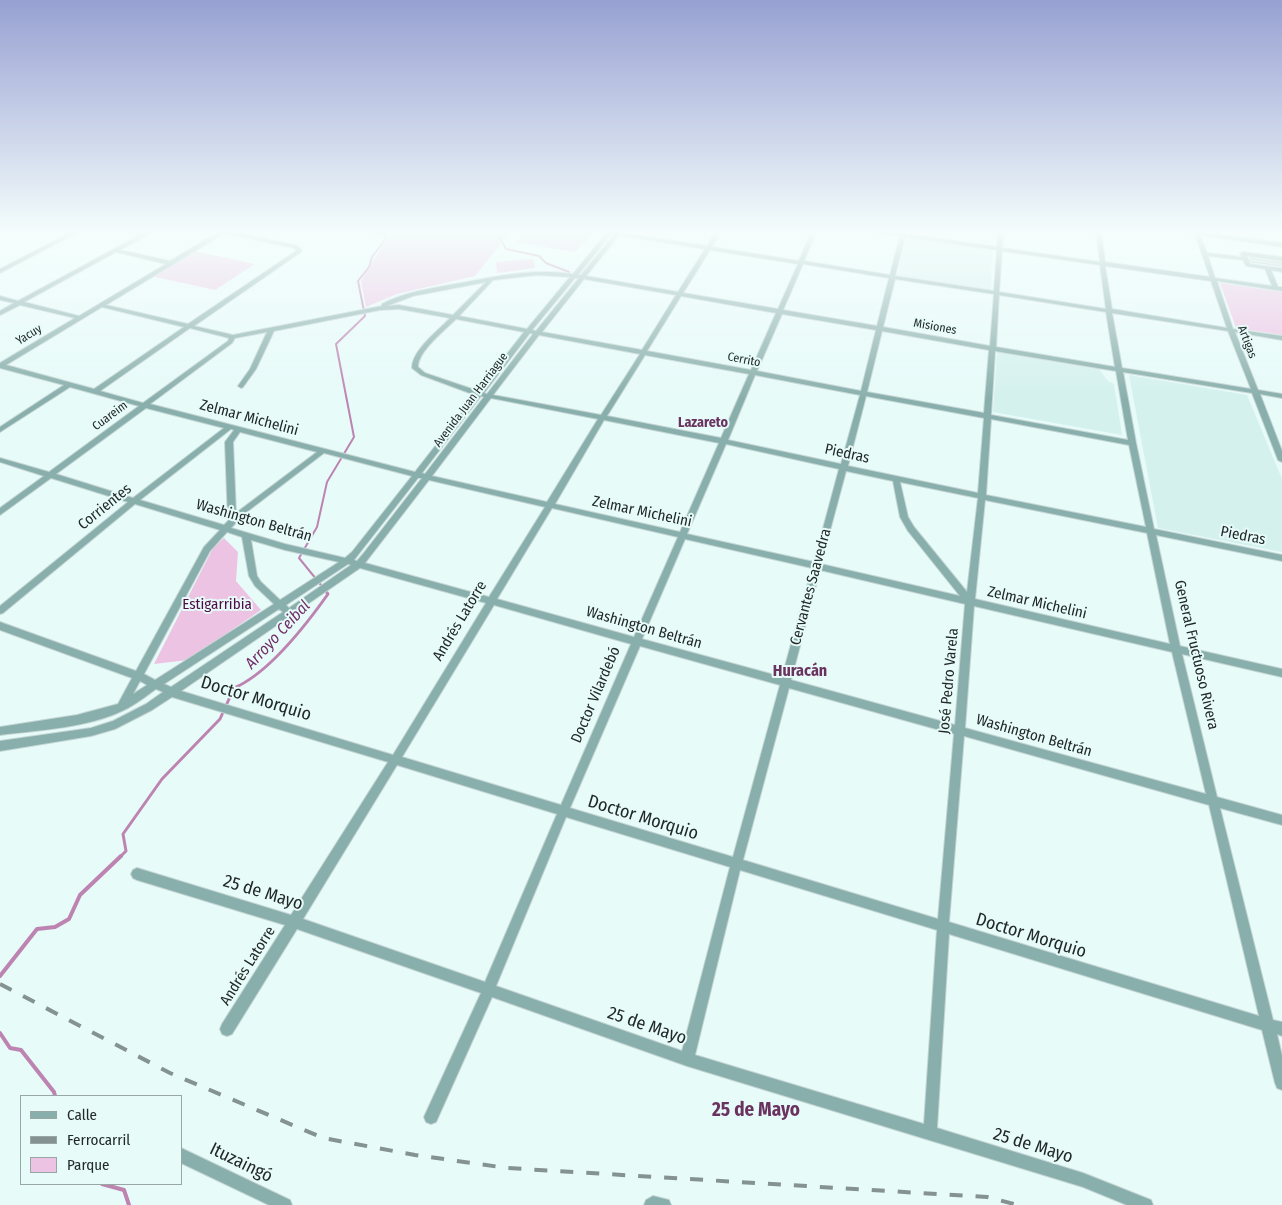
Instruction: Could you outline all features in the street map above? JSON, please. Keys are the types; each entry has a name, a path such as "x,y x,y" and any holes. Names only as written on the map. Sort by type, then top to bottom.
{"street":[{"path":"0,313 49,286"},
{"name":"Yacuy","path":"1,365 132,286"},
{"path":"95,391 249,286"},
{"name":"Misiones","path":"380,308 403,296 457,286"},
{"path":"455,316 485,286"},
{"name":"Avenida Juan Harriague","path":"334,576 355,554 529,330 565,286"},
{"name":"Avenida Juan Harriague","path":"334,576 358,565 575,286"},
{"name":"Misiones","path":"636,286 1282,396"},
{"name":"Andrés Latorre","path":"227,1029 395,760 603,417 686,286"},
{"name":"Doctor Vilardebó","path":"431,1118 488,991 789,286"},
{"name":"Cervantes Saavedra","path":"687,1059 736,865 815,567 844,468 890,286"},
{"path":"946,286 1282,338"},
{"name":"José Pedro Varela","path":"930,1134 943,928 970,602 982,496 997,286"},
{"name":"General Fructuoso Rivera","path":"1105,286 1132,443 1176,649 1215,802 1282,1083"},
{"name":"Artigas","path":"1216,286 1282,460"},
{"path":"1266,286 1279,288"},
{"path":"0,298 80,318"},
{"path":"101,305 233,337 271,330"},
{"name":"Cerrito","path":"271,330 380,308 400,307 863,395 1132,443"},
{"name":"Piedras","path":"455,316 420,352 415,362 415,368 423,374 479,394 724,441 896,479 1282,558"},
{"path":"241,386 253,369 271,330"},
{"name":"Cuareim","path":"0,512 230,342 233,337"},
{"name":"Zelmar Michelini","path":"1,365 144,405 428,477 1282,673"},
{"path":"0,430 70,384"},
{"name":"Corrientes","path":"0,611 134,501 229,427"},
{"path":"232,521 229,442 239,429"},
{"path":"121,707 207,549 232,521 256,500 323,451"},
{"name":"Washington Beltrán","path":"0,460 285,547 348,561 491,600 636,642 1282,820"},
{"path":"896,479 904,517 911,529 970,602"},
{"path":"246,535 253,576 258,584 289,613"},
{"path":"0,730 79,719 102,714 121,707 309,586 334,576"},
{"path":"0,746 65,738 99,730 130,718 318,594 334,576"},
{"name":"Doctor Morquio","path":"0,626 139,676 171,692 213,703 943,928 1282,1029"},
{"name":"25 de Mayo","path":"137,874 295,922 687,1059 1083,1180 1146,1205"},
{"name":"Ituzaingó","path":"182,1155 286,1205"},
{"path":"650,1205 653,1203 664,1205"}],"shaded area":[{"path":"959,286 991,286 991,291"},
{"path":"997,352 1099,369 1108,381 1114,384 1122,435 993,412"},
{"path":"1129,375 1247,395 1282,479 1282,552 1158,528"}],"green space":[{"path":"198,286 221,286 215,290"},
{"path":"362,286 431,286 397,294 366,307"},
{"path":"1221,286 1242,286 1282,292 1282,335 1236,328"},
{"name":"Estigarribia","path":"224,538 238,552 236,581 261,610 188,660 154,664 213,548"}],"waterway":[{"name":"Arroyo Ceibal","path":"325,590 299,558 317,527 327,482 354,437 336,344 365,316 359,286"},
{"name":"Arroyo Ceibal","path":"121,856 126,851 123,834 162,779 220,719 234,688 247,681 273,660 298,633 328,594 324,589"},
{"name":"Arroyo Ceibal","path":"0,976 37,929 55,927 69,919 80,895 121,856"},
{"path":"0,1033 10,1048 21,1050 55,1095"},
{"path":"106,1185 124,1190 129,1205"}],"railway":[{"path":"0,984 170,1073 323,1138 415,1155 507,1168 987,1197 1018,1205"}],"district":[{"name":"Lazareto","path":"703,423"},
{"name":"Huracán","path":"800,672"},
{"name":"25 de Mayo","path":"756,1111"}]}
